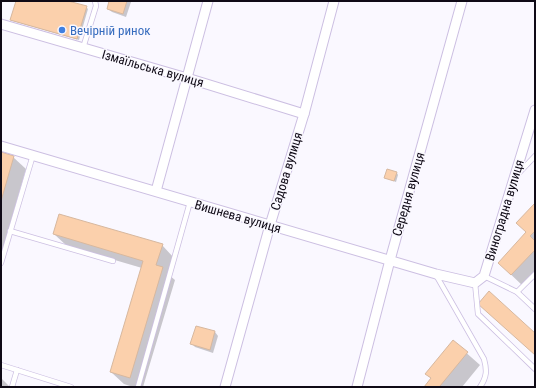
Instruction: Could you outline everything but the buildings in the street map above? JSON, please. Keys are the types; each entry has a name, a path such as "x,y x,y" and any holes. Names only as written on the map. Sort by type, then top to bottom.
{"street":[{"path":"156,191 208,1"},
{"name":"Садова вулиця","path":"225,387 270,225 304,114 334,1"},
{"name":"Середня вулиця","path":"357,387 390,260 462,1"},
{"name":"Ізмаїльська вулиця","path":"1,24 304,114"},
{"name":"Виноградна вулиця","path":"475,283 484,276 535,110"},
{"name":"Вишнева вулиця","path":"1,146 436,274 475,283"}],"lane":[{"path":"83,48 96,6 95,1"},
{"path":"1,264 33,155"},
{"path":"514,179 535,156"},
{"path":"138,387 190,202"},
{"path":"10,231 113,261"},
{"path":"436,274 484,359 488,371 484,382 480,387"},
{"path":"516,292 535,274"},
{"path":"484,276 516,292 535,309"},
{"path":"475,283 478,314 535,369"},
{"path":"1,365 71,387"},
{"path":"12,387 17,370"}],"place":[{"name":"Вечірній ринок","path":"62,30"}]}
